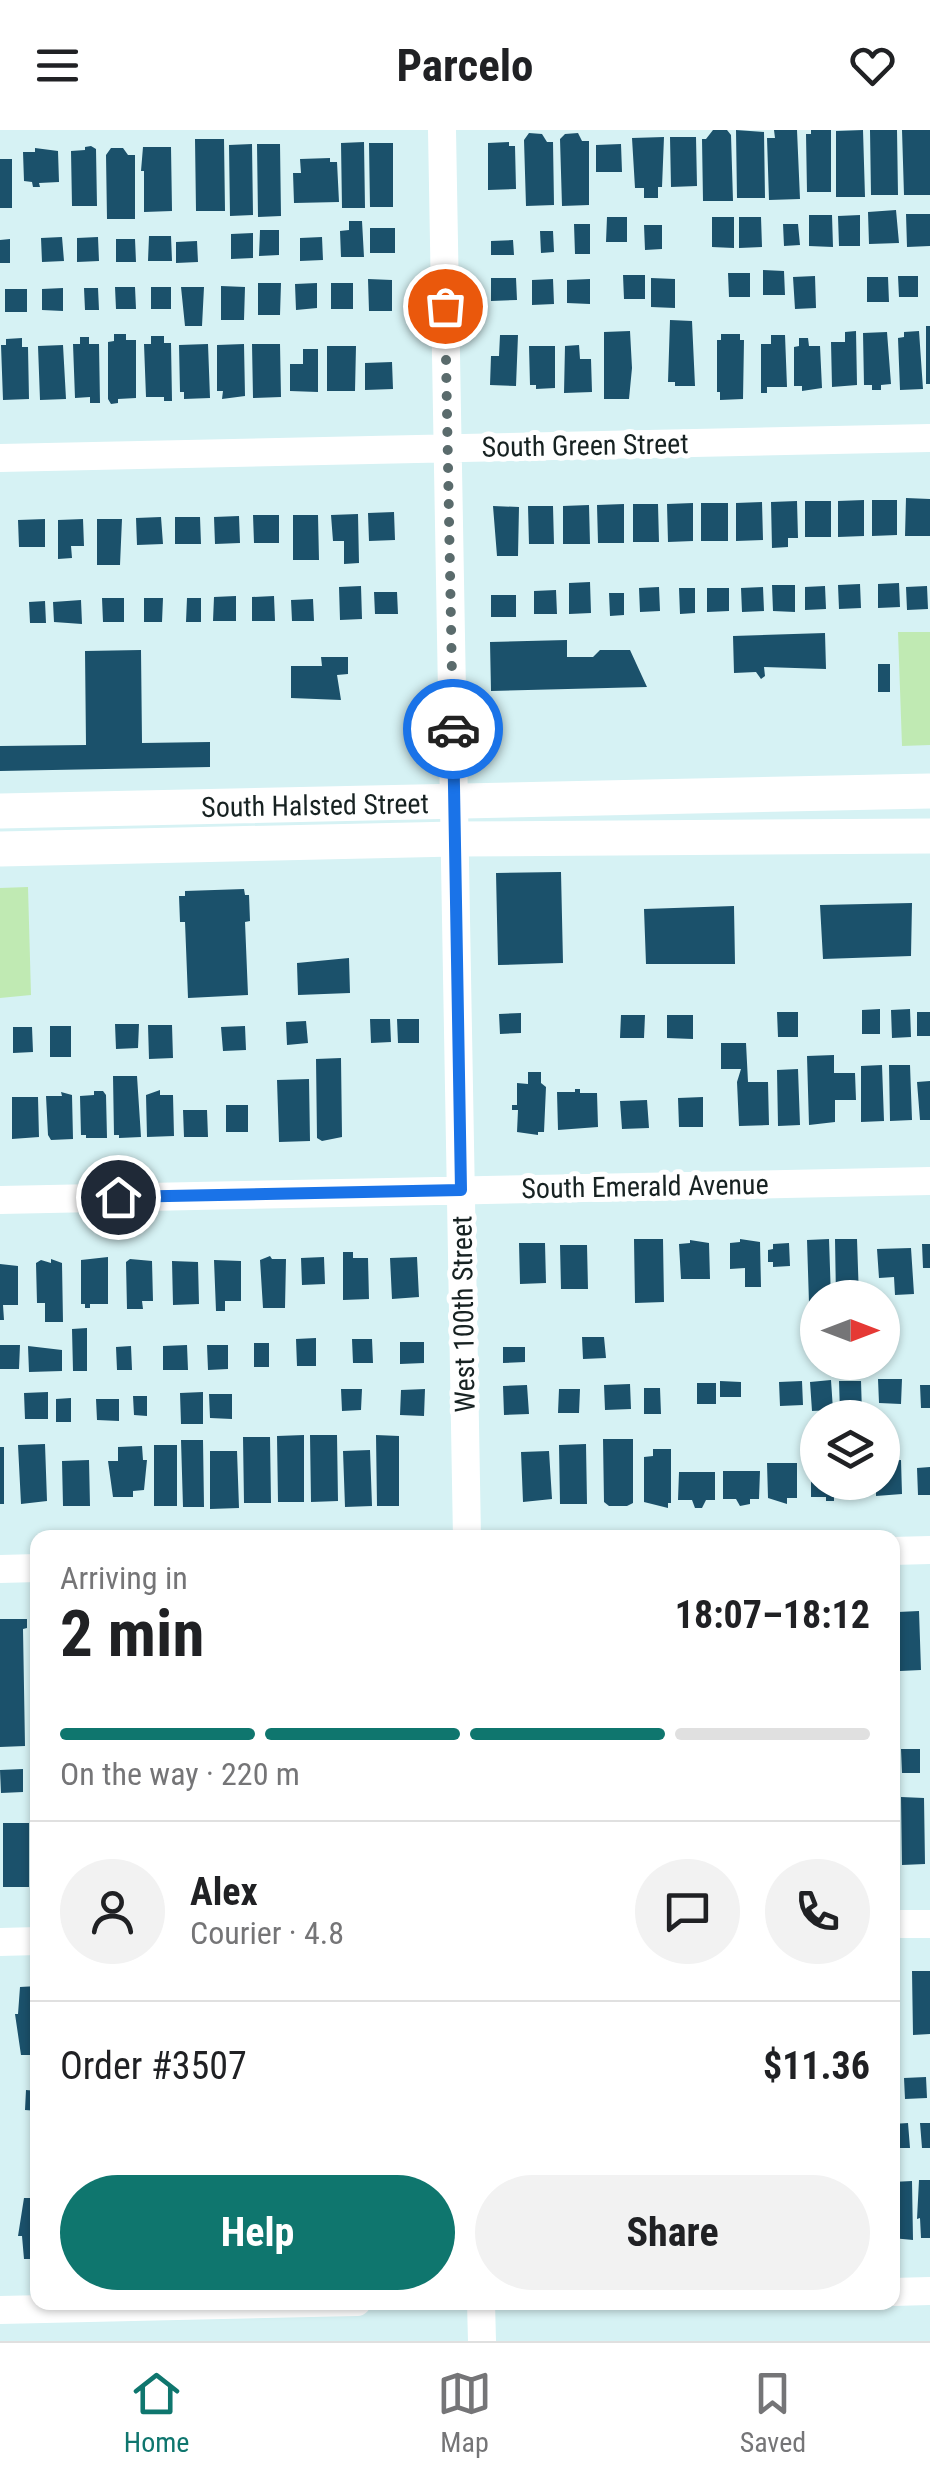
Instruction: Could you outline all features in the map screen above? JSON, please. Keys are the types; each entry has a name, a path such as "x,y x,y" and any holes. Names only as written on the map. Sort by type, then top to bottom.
{"main road":[{"name":"South Halsted Street","path":"0,811 930,790"},
{"name":"South Halsted Street","path":"0,848 454,839 930,836"}],"street":[{"name":"West 100th Street","path":"442,130 467,1530"},
{"name":"South Green Street","path":"0,458 930,438"},
{"name":"South Emerald Avenue","path":"0,1200 930,1180"},
{"path":"900,1551 930,1550"},
{"path":"0,1569 30,1568"},
{"path":"900,1924 930,1924"},
{"path":"0,1942 30,1941"},
{"path":"900,2292 930,2291"},
{"path":"0,2310 30,2309"},
{"path":"481,2310 482,2341"}],"green space":[{"path":"898,632 930,632 930,745 902,746"},
{"path":"28,887 31,995 0,998 0,888"}],"building":[{"path":"713,130 727,130 731,135 733,201 703,201 702,139"},
{"path":"736,130 764,132 765,198 737,198"},
{"path":"774,130 797,130 800,199 769,200 767,138 775,138"},
{"path":"811,130 831,130 831,192 807,192 806,134 811,134"},
{"path":"863,130 865,197 836,197 836,131"},
{"path":"870,130 897,130 898,195 871,195"},
{"path":"902,130 930,130 930,195 904,195"},
{"path":"529,133 542,134 547,142 553,142 554,205 526,206 524,140"},
{"path":"578,133 582,141 589,141 589,205 562,206 560,139 565,134"},
{"path":"664,137 662,187 658,187 658,198 644,198 644,188 635,188 632,138"},
{"path":"670,137 696,137 697,186 671,187"},
{"path":"195,139 224,139 225,211 196,211"},
{"path":"364,142 365,208 342,208 341,143"},
{"path":"509,142 509,146 515,146 516,189 488,190 488,143"},
{"path":"369,143 393,143 393,207 370,207"},
{"path":"252,144 253,215 230,216 229,145"},
{"path":"257,144 280,144 281,216 258,217"},
{"path":"621,144 622,172 596,172 596,145"},
{"path":"91,146 96,149 97,206 72,206 71,151"},
{"path":"143,147 171,147 172,211 144,212"},
{"path":"35,148 58,151 59,182 33,187 32,182 24,181 23,152 35,152"},
{"path":"111,148 123,148 128,155 135,155 135,219 107,219 106,155"},
{"path":"330,158 330,162 337,162 339,202 294,203 293,173 301,173 300,159"},
{"path":"0,159 12,159 12,208 0,208"},
{"path":"896,210 899,243 869,244 868,212"},
{"path":"906,214 930,214 930,246 907,247"},
{"path":"809,215 832,215 833,247 809,246"},
{"path":"860,215 860,246 839,246 838,216"},
{"path":"607,217 627,217 627,242 606,242"},
{"path":"712,217 734,217 734,248 712,247"},
{"path":"739,217 761,217 762,247 739,248"},
{"path":"349,221 362,221 364,257 341,257 340,231 349,230"},
{"path":"574,224 590,224 590,254 575,254"},
{"path":"783,224 798,224 800,245 784,246"},
{"path":"644,225 662,225 662,249 645,250"},
{"path":"370,228 395,228 395,253 370,253"},
{"path":"260,230 279,230 279,255 259,256"},
{"path":"540,231 553,231 554,252 541,253"},
{"path":"253,233 253,258 231,259 231,234"},
{"path":"149,236 171,236 172,261 148,261"},
{"path":"62,237 64,261 42,262 41,238"},
{"path":"98,237 99,261 77,262 77,238"},
{"path":"322,237 323,260 300,261 300,238"},
{"path":"10,239 10,263 0,263 0,240"},
{"path":"116,239 135,239 136,262 116,262"},
{"path":"513,240 514,255 491,255 491,241"},
{"path":"197,241 198,262 176,263 176,242"},
{"path":"763,270 784,271 785,295 763,295"},
{"path":"728,273 750,273 750,297 729,297"},
{"path":"623,275 645,275 645,299 624,299"},
{"path":"815,276 816,308 795,309 793,277"},
{"path":"898,276 918,276 918,297 899,297"},
{"path":"867,277 888,277 889,302 867,302"},
{"path":"491,278 516,278 517,300 491,301"},
{"path":"651,278 675,279 675,308 651,307"},
{"path":"368,279 392,280 392,311 369,311"},
{"path":"553,279 554,304 532,305 532,280"},
{"path":"590,279 590,304 567,303 567,280"},
{"path":"258,283 281,283 280,315 258,315"},
{"path":"317,283 317,308 296,310 295,284"},
{"path":"331,283 353,283 353,309 331,309"},
{"path":"221,286 245,287 244,320 221,320"},
{"path":"115,287 135,287 136,309 116,309"},
{"path":"151,287 171,287 171,309 151,309"},
{"path":"181,287 204,287 202,326 185,326"},
{"path":"63,288 63,311 42,310 42,289"},
{"path":"84,288 98,288 99,310 85,310"},
{"path":"5,289 27,289 27,312 5,312"},
{"path":"670,320 692,321 695,386 668,382"},
{"path":"926,326 930,326 930,384 926,384"},
{"path":"630,331 629,399 604,399 604,332"},
{"path":"856,331 857,385 832,387 831,342 845,342 845,332"},
{"path":"919,331 923,389 900,390 898,338 904,337 904,332"},
{"path":"887,332 891,384 872,390 872,385 864,385 863,333"},
{"path":"114,334 126,334 126,340 136,340 136,398 118,399 118,403 111,404 108,342 114,341"},
{"path":"721,334 740,334 740,340 744,340 743,399 720,400 717,392 717,340 721,340"},
{"path":"500,335 518,335 516,386 490,385 491,356 499,356"},
{"path":"771,335 785,335 787,387 767,387 767,393 761,393 761,344 771,344"},
{"path":"151,336 164,336 164,343 171,343 172,401 146,397 144,344 151,344"},
{"path":"80,337 89,337 89,344 99,344 100,403 90,403 90,397 75,398 73,344 80,344"},
{"path":"22,338 22,347 28,347 29,399 3,400 1,345 6,345 6,339"},
{"path":"799,338 808,338 809,346 820,346 822,388 802,391 802,386 794,386 794,347 799,346"},
{"path":"208,344 210,398 184,399 184,392 180,392 179,345"},
{"path":"244,344 245,396 222,399 223,391 217,391 217,345"},
{"path":"252,344 280,344 281,397 253,398"},
{"path":"63,345 66,399 40,400 38,346"},
{"path":"579,345 580,359 591,359 592,392 564,393 565,346"},
{"path":"327,346 356,346 355,391 327,391"},
{"path":"529,346 555,346 555,388 536,389 536,385 530,385"},
{"path":"303,349 318,349 318,392 290,391 290,364 303,364"},
{"path":"392,362 393,389 365,390 365,363"},
{"path":"906,498 930,499 930,536 905,536"},
{"path":"864,500 864,536 838,537 838,501"},
{"path":"872,500 897,500 897,535 872,536"},
{"path":"797,501 798,538 788,538 788,547 772,548 771,502"},
{"path":"805,501 831,501 831,537 805,537"},
{"path":"762,502 763,540 736,541 736,503"},
{"path":"693,503 693,541 668,542 667,504"},
{"path":"701,503 728,503 728,541 701,541"},
{"path":"624,504 624,543 598,543 597,505"},
{"path":"633,504 658,504 659,542 633,542"},
{"path":"589,505 590,544 563,544 563,506"},
{"path":"493,506 519,507 518,556 497,556"},
{"path":"528,506 553,506 554,544 529,544"},
{"path":"394,512 395,540 369,541 368,513"},
{"path":"358,514 359,563 344,564 344,541 333,541 331,515"},
{"path":"253,515 279,515 279,543 254,543"},
{"path":"293,515 318,515 319,560 293,560"},
{"path":"239,516 240,543 215,544 214,517"},
{"path":"161,517 163,544 137,545 136,518"},
{"path":"175,517 200,517 201,544 175,544"},
{"path":"45,519 45,547 19,547 18,520"},
{"path":"83,519 84,546 71,546 72,558 58,559 58,520"},
{"path":"97,519 122,519 120,565 97,565"},
{"path":"590,582 591,613 569,614 569,583"},
{"path":"899,583 900,607 878,608 878,584"},
{"path":"860,584 861,608 839,609 838,585"},
{"path":"772,585 795,585 795,612 773,611"},
{"path":"361,586 362,619 340,620 339,587"},
{"path":"825,586 826,609 805,610 805,587"},
{"path":"927,586 928,609 907,610 906,587"},
{"path":"659,587 660,611 640,612 639,588"},
{"path":"763,587 764,611 742,612 741,588"},
{"path":"679,588 695,588 695,613 680,614"},
{"path":"707,588 729,588 729,611 707,612"},
{"path":"556,590 557,614 534,614 534,591"},
{"path":"374,592 397,592 398,614 375,614"},
{"path":"609,593 624,593 624,615 610,616"},
{"path":"491,595 516,595 516,617 491,617"},
{"path":"236,596 236,621 213,621 214,597"},
{"path":"274,596 275,621 252,621 252,597"},
{"path":"102,598 124,598 124,622 103,622"},
{"path":"144,598 163,598 162,622 144,622"},
{"path":"187,598 201,598 201,622 186,622"},
{"path":"313,599 314,621 292,621 291,600"},
{"path":"81,600 82,624 54,622 53,602"},
{"path":"45,601 46,623 30,623 29,602"},
{"path":"825,633 826,669 764,667 765,676 761,679 756,672 734,673 733,636"},
{"path":"567,640 567,657 593,657 600,650 630,650 647,687 491,691 490,642"},
{"path":"141,650 142,743 210,742 210,767 0,771 0,746 86,745 85,651"},
{"path":"321,657 348,657 348,674 337,675 341,700 291,698 291,666 322,666"},
{"path":"878,664 890,664 890,692 878,692"},
{"path":"561,872 563,963 498,965 496,873"},
{"path":"244,889 245,895 249,895 250,921 245,922 248,995 188,998 185,922 180,922 179,896 185,896 185,891"},
{"path":"912,903 911,956 823,959 820,905"},
{"path":"734,906 735,964 646,964 644,909"},
{"path":"349,958 350,993 298,995 297,963"},
{"path":"880,1009 880,1034 862,1034 862,1010"},
{"path":"910,1009 911,1037 892,1038 891,1010"},
{"path":"777,1012 798,1012 798,1037 778,1037"},
{"path":"917,1012 930,1012 930,1036 917,1036"},
{"path":"521,1013 521,1033 500,1034 499,1014"},
{"path":"621,1015 645,1015 644,1038 620,1038"},
{"path":"667,1015 693,1015 693,1039 667,1038"},
{"path":"370,1019 390,1019 391,1042 371,1043"},
{"path":"397,1019 419,1019 419,1043 398,1043"},
{"path":"306,1021 308,1043 287,1045 286,1022"},
{"path":"115,1024 139,1024 138,1048 116,1049"},
{"path":"148,1025 172,1025 173,1058 149,1059"},
{"path":"50,1026 71,1026 71,1057 50,1057"},
{"path":"245,1026 246,1050 223,1051 221,1027"},
{"path":"13,1027 32,1027 33,1052 13,1053"},
{"path":"721,1043 746,1043 748,1082 768,1082 769,1125 739,1126 737,1082 741,1069 721,1069"},
{"path":"834,1055 834,1073 855,1073 856,1100 835,1100 835,1122 809,1125 807,1056"},
{"path":"341,1058 342,1137 322,1141 317,1138 316,1059"},
{"path":"882,1065 884,1121 861,1122 861,1066"},
{"path":"889,1065 910,1065 912,1120 890,1121"},
{"path":"798,1069 800,1125 778,1126 777,1070"},
{"path":"528,1072 541,1072 541,1083 546,1087 544,1132 538,1135 517,1132 518,1110 512,1110 512,1105 517,1105 517,1083 528,1084"},
{"path":"113,1076 137,1076 141,1137 114,1135"},
{"path":"309,1079 310,1141 279,1142 277,1080"},
{"path":"930,1081 930,1120 920,1120 917,1082"},
{"path":"580,1089 580,1093 597,1093 598,1127 558,1130 557,1092"},
{"path":"160,1090 160,1095 173,1095 174,1136 147,1137 146,1095"},
{"path":"94,1091 106,1095 107,1138 81,1135 80,1096 94,1095"},
{"path":"61,1092 72,1095 73,1139 51,1140 46,1096 62,1096"},
{"path":"12,1097 38,1097 39,1137 12,1139"},
{"path":"703,1097 703,1127 679,1127 678,1098"},
{"path":"647,1100 649,1128 622,1129 620,1101"},
{"path":"226,1105 248,1105 248,1132 226,1132"},
{"path":"183,1110 207,1110 208,1137 184,1137"},
{"path":"634,1239 663,1239 664,1302 635,1303"},
{"path":"740,1239 760,1242 761,1287 745,1287 745,1268 730,1269 730,1243"},
{"path":"829,1239 830,1280 808,1280 807,1240"},
{"path":"835,1239 857,1239 858,1280 836,1280"},
{"path":"690,1240 709,1243 710,1279 681,1279 679,1244"},
{"path":"519,1243 545,1243 546,1283 520,1284"},
{"path":"789,1243 790,1266 773,1267 773,1262 768,1262 768,1250 773,1249 773,1244"},
{"path":"922,1244 930,1244 930,1268 923,1268"},
{"path":"560,1245 587,1245 588,1289 561,1289"},
{"path":"911,1248 914,1294 900,1295 900,1280 894,1277 879,1278 877,1249"},
{"path":"343,1252 353,1252 353,1258 368,1258 369,1299 343,1300"},
{"path":"270,1256 286,1259 285,1308 263,1308 260,1260"},
{"path":"108,1257 108,1304 90,1304 90,1308 85,1308 81,1304 81,1260"},
{"path":"324,1257 325,1284 302,1285 301,1258"},
{"path":"417,1257 419,1297 392,1299 390,1258"},
{"path":"51,1259 62,1263 63,1322 45,1322 45,1303 37,1303 36,1263 51,1263"},
{"path":"214,1260 241,1261 241,1301 225,1301 225,1311 216,1311"},
{"path":"152,1261 153,1301 142,1301 143,1309 127,1309 126,1262"},
{"path":"172,1261 198,1262 199,1304 173,1305"},
{"path":"0,1264 18,1266 18,1305 3,1305 4,1320 0,1320"},
{"path":"87,1328 87,1371 73,1371 72,1329"},
{"path":"582,1337 604,1337 606,1358 583,1359"},
{"path":"316,1338 316,1366 297,1366 296,1339"},
{"path":"352,1339 372,1339 373,1363 353,1363"},
{"path":"400,1342 424,1342 424,1363 400,1364"},
{"path":"254,1343 269,1343 269,1367 254,1367"},
{"path":"0,1345 20,1345 19,1369 0,1369"},
{"path":"187,1345 188,1370 163,1370 163,1346"},
{"path":"207,1345 228,1345 228,1369 208,1370"},
{"path":"28,1346 62,1350 62,1371 29,1372"},
{"path":"131,1346 132,1370 117,1370 116,1347"},
{"path":"503,1347 525,1347 525,1362 503,1363"},
{"path":"902,1379 901,1404 900,1400 879,1400 878,1380"},
{"path":"831,1380 832,1400 811,1400 810,1382"},
{"path":"720,1381 741,1382 741,1397 720,1397"},
{"path":"802,1381 800,1405 780,1406 779,1382"},
{"path":"839,1381 861,1381 862,1400 840,1400"},
{"path":"697,1383 716,1383 716,1404 697,1404"},
{"path":"630,1384 631,1409 605,1410 604,1385"},
{"path":"527,1385 529,1414 504,1415 503,1386"},
{"path":"920,1385 930,1385 930,1408 921,1408"},
{"path":"644,1388 660,1388 661,1414 644,1414"},
{"path":"341,1389 362,1389 361,1410 342,1411"},
{"path":"425,1389 424,1416 400,1415 401,1390"},
{"path":"559,1389 580,1389 579,1413 558,1413"},
{"path":"48,1392 48,1419 25,1419 24,1393"},
{"path":"203,1392 203,1424 181,1424 180,1393"},
{"path":"209,1394 232,1394 232,1419 210,1418"},
{"path":"133,1396 147,1396 147,1416 134,1415"},
{"path":"71,1398 71,1422 56,1422 56,1399"},
{"path":"96,1399 119,1399 119,1421 97,1420"},
{"path":"304,1435 304,1502 278,1502 277,1436"},
{"path":"310,1435 337,1435 338,1501 311,1502"},
{"path":"376,1435 399,1436 399,1506 377,1506"},
{"path":"243,1437 270,1437 271,1503 244,1503"},
{"path":"603,1439 633,1439 633,1503 627,1506 609,1506 604,1502"},
{"path":"181,1440 203,1440 204,1507 183,1507"},
{"path":"45,1444 47,1501 21,1504 18,1445"},
{"path":"586,1444 587,1504 560,1504 559,1445"},
{"path":"154,1445 177,1445 177,1506 154,1506"},
{"path":"142,1446 143,1460 147,1460 144,1490 133,1491 133,1497 113,1497 108,1461 118,1461 118,1447"},
{"path":"0,1447 4,1447 4,1504 0,1504"},
{"path":"653,1449 671,1449 668,1508 644,1502 644,1457 653,1456"},
{"path":"370,1450 372,1506 345,1507 343,1451"},
{"path":"210,1451 237,1451 239,1508 210,1509"},
{"path":"549,1451 552,1499 523,1502 521,1452"},
{"path":"89,1460 90,1506 63,1506 62,1461"},
{"path":"767,1463 797,1463 797,1498 787,1498 787,1504 768,1498"},
{"path":"930,1467 930,1495 918,1495 917,1468"},
{"path":"723,1471 760,1471 759,1499 750,1499 750,1504 740,1506 736,1499 723,1499"},
{"path":"679,1472 715,1472 715,1500 706,1500 702,1508 695,1508 692,1500 678,1500"},
{"path":"919,1611 921,1670 900,1671 900,1612"},
{"path":"0,1619 27,1619 27,1628 23,1629 25,1746 0,1747"},
{"path":"901,1749 920,1749 920,1773 902,1773"},
{"path":"23,1769 23,1792 1,1793 0,1770"},
{"path":"901,1797 924,1798 925,1864 902,1865"},
{"path":"3,1823 29,1823 29,1887 3,1887"},
{"path":"912,1971 930,1971 930,2034 913,2035"},
{"path":"30,1986 30,2055 21,2055 15,2014 20,1987"},
{"path":"926,2077 927,2098 905,2099 904,2078"},
{"path":"26,2090 30,2090 30,2110 25,2110"},
{"path":"908,2123 910,2148 900,2148 900,2124"},
{"path":"920,2123 930,2123 930,2148 922,2148"},
{"path":"919,2180 930,2180 930,2238 921,2238 920,2218 917,2219"},
{"path":"912,2181 913,2240 900,2239 900,2182"},
{"path":"24,2198 30,2198 30,2259 24,2259 22,2236 18,2236"}],"way so far":[{"path":"445,306 453,729"}],"route":[{"path":"118,1197 461,1190 453,729"}]}
